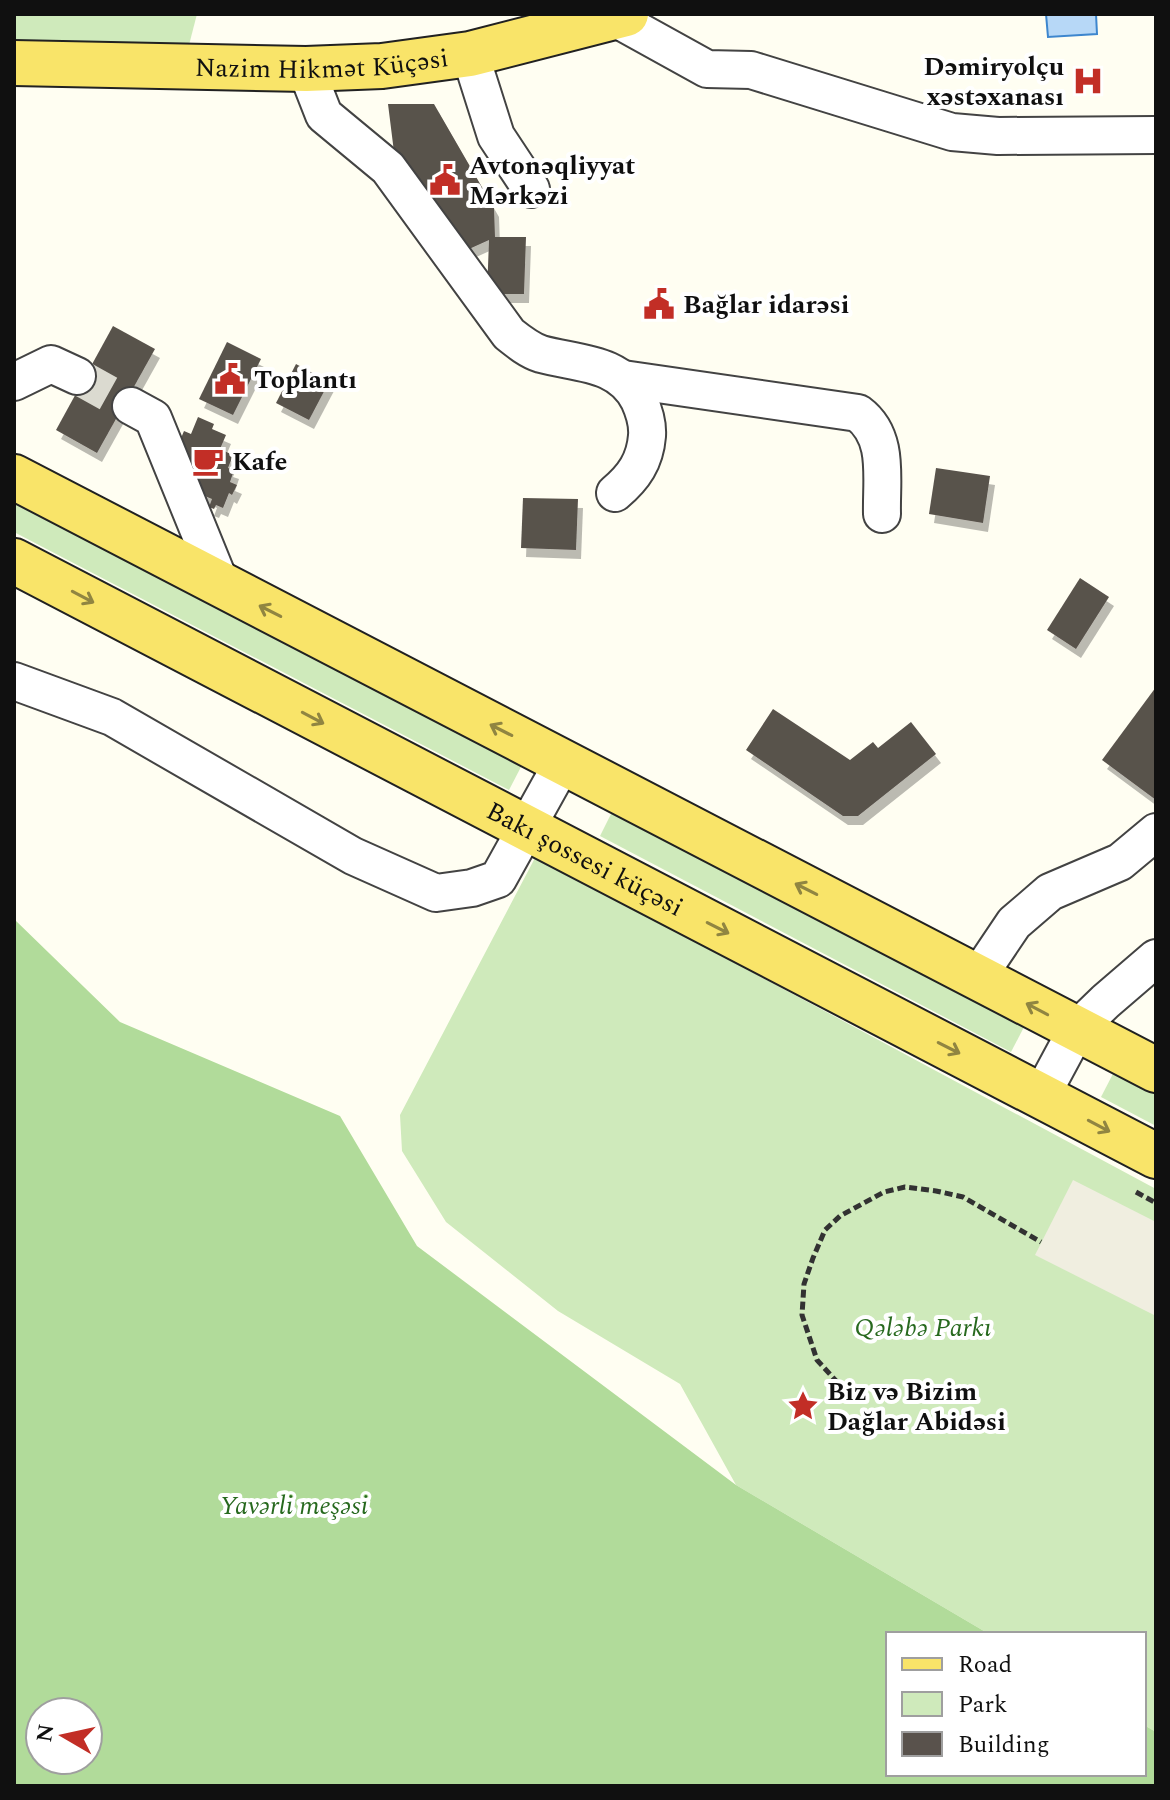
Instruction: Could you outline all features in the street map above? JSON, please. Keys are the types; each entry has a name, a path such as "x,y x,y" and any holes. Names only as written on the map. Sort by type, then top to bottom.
{"main road":[{"name":"Nazim Hikmət Küçəsi","path":"14,63 306,69 382,66 470,54 620,16"},
{"path":"14,477 1156,1070"},
{"name":"Bakı şossesi küçəsi","path":"14,561 1156,1156"}],"street":[{"path":"620,16 707,69 751,70 952,132 1064,137 1156,135"},
{"path":"470,54 496,136 531,189"},
{"path":"306,69 324,115 388,168 509,334 538,353 598,366 623,379 858,413 870,422 879,436 882,514"},
{"path":"14,382 51,364 77,376"},
{"path":"615,493 640,466 646,448 644,410 623,379"},
{"path":"131,406 153,418 221,585"},
{"path":"14,681 112,717 353,856 436,893 472,888 498,879 528,830 563,762"},
{"path":"977,978 1014,923 1050,892 1120,862 1156,832"},
{"path":"1041,1096 1077,1029 1156,958"}],"path":[{"path":"838,1383 817,1360 802,1315 804,1284 813,1258 825,1230 840,1216 884,1192 905,1187 936,1191 963,1197 1041,1242"}],"green space":[{"path":"14,14 197,14 189,45 14,40"},
{"path":"14,501 522,765 509,790 14,532"},
{"path":"613,810 1024,1027 1011,1052 600,836"},
{"name":"Qələbə Parkı","path":"536,856 1156,1189 1156,1732 1146,1726 1146,1632 986,1632 736,1485 680,1384 558,1311 446,1222 402,1151 400,1115"},
{"name":"Yavərli meşəsi","path":"14,919 120,1022 340,1116 417,1246 736,1485 986,1632 886,1632 886,1776 1146,1776 1146,1726 1156,1732 1156,1786 14,1786"},
{"path":"1116,1068 1156,1089 1156,1126 1101,1097"}],"shaded area":[{"path":"1073,1180 1156,1222 1156,1316 1035,1255"}],"water":[{"path":"1046,14 1096,14 1097,34 1048,37"}],"building":[{"name":"Avtonəqliyyat Mərkəzi","path":"388,104 434,104 494,208 495,237 526,237 524,294 487,294 489,240 458,254 394,152"},
{"path":"113,326 155,349 97,453 56,430"},
{"name":"Toplantı","path":"227,342 261,359 233,415 199,399"},
{"path":"296,364 329,382 309,420 276,403"},
{"name":"Kafe","path":"198,417 214,424 212,429 226,435 220,449 233,455 228,468 234,470 230,482 237,485 232,495 229,493 223,508 216,505 214,509 209,507 212,499 186,488 181,475 189,455 176,450 184,431 191,434"},
{"path":"936,468 990,476 983,523 929,514"},
{"path":"523,498 578,499 576,550 521,548"},
{"path":"1080,578 1109,597 1076,649 1047,630"},
{"path":"1156,687 1156,800 1102,760"},
{"path":"773,709 850,760 873,742 878,748 911,722 936,754 858,816 843,816 746,750"}],"tunnel":[{"path":"77,376 131,406"}],"place":[{"name":"Dəmiryolçu xəstəxanası","path":"1088,81"},
{"name":"Avtonəqliyyat Mərkəzi","path":"445,180"},
{"name":"Bağlar idarəsi","path":"659,304"},
{"name":"Toplantı","path":"230,379"},
{"name":"Kafe","path":"208,461"},
{"name":"Biz və Bizim Dağlar Abidəsi","path":"803,1406"}]}
